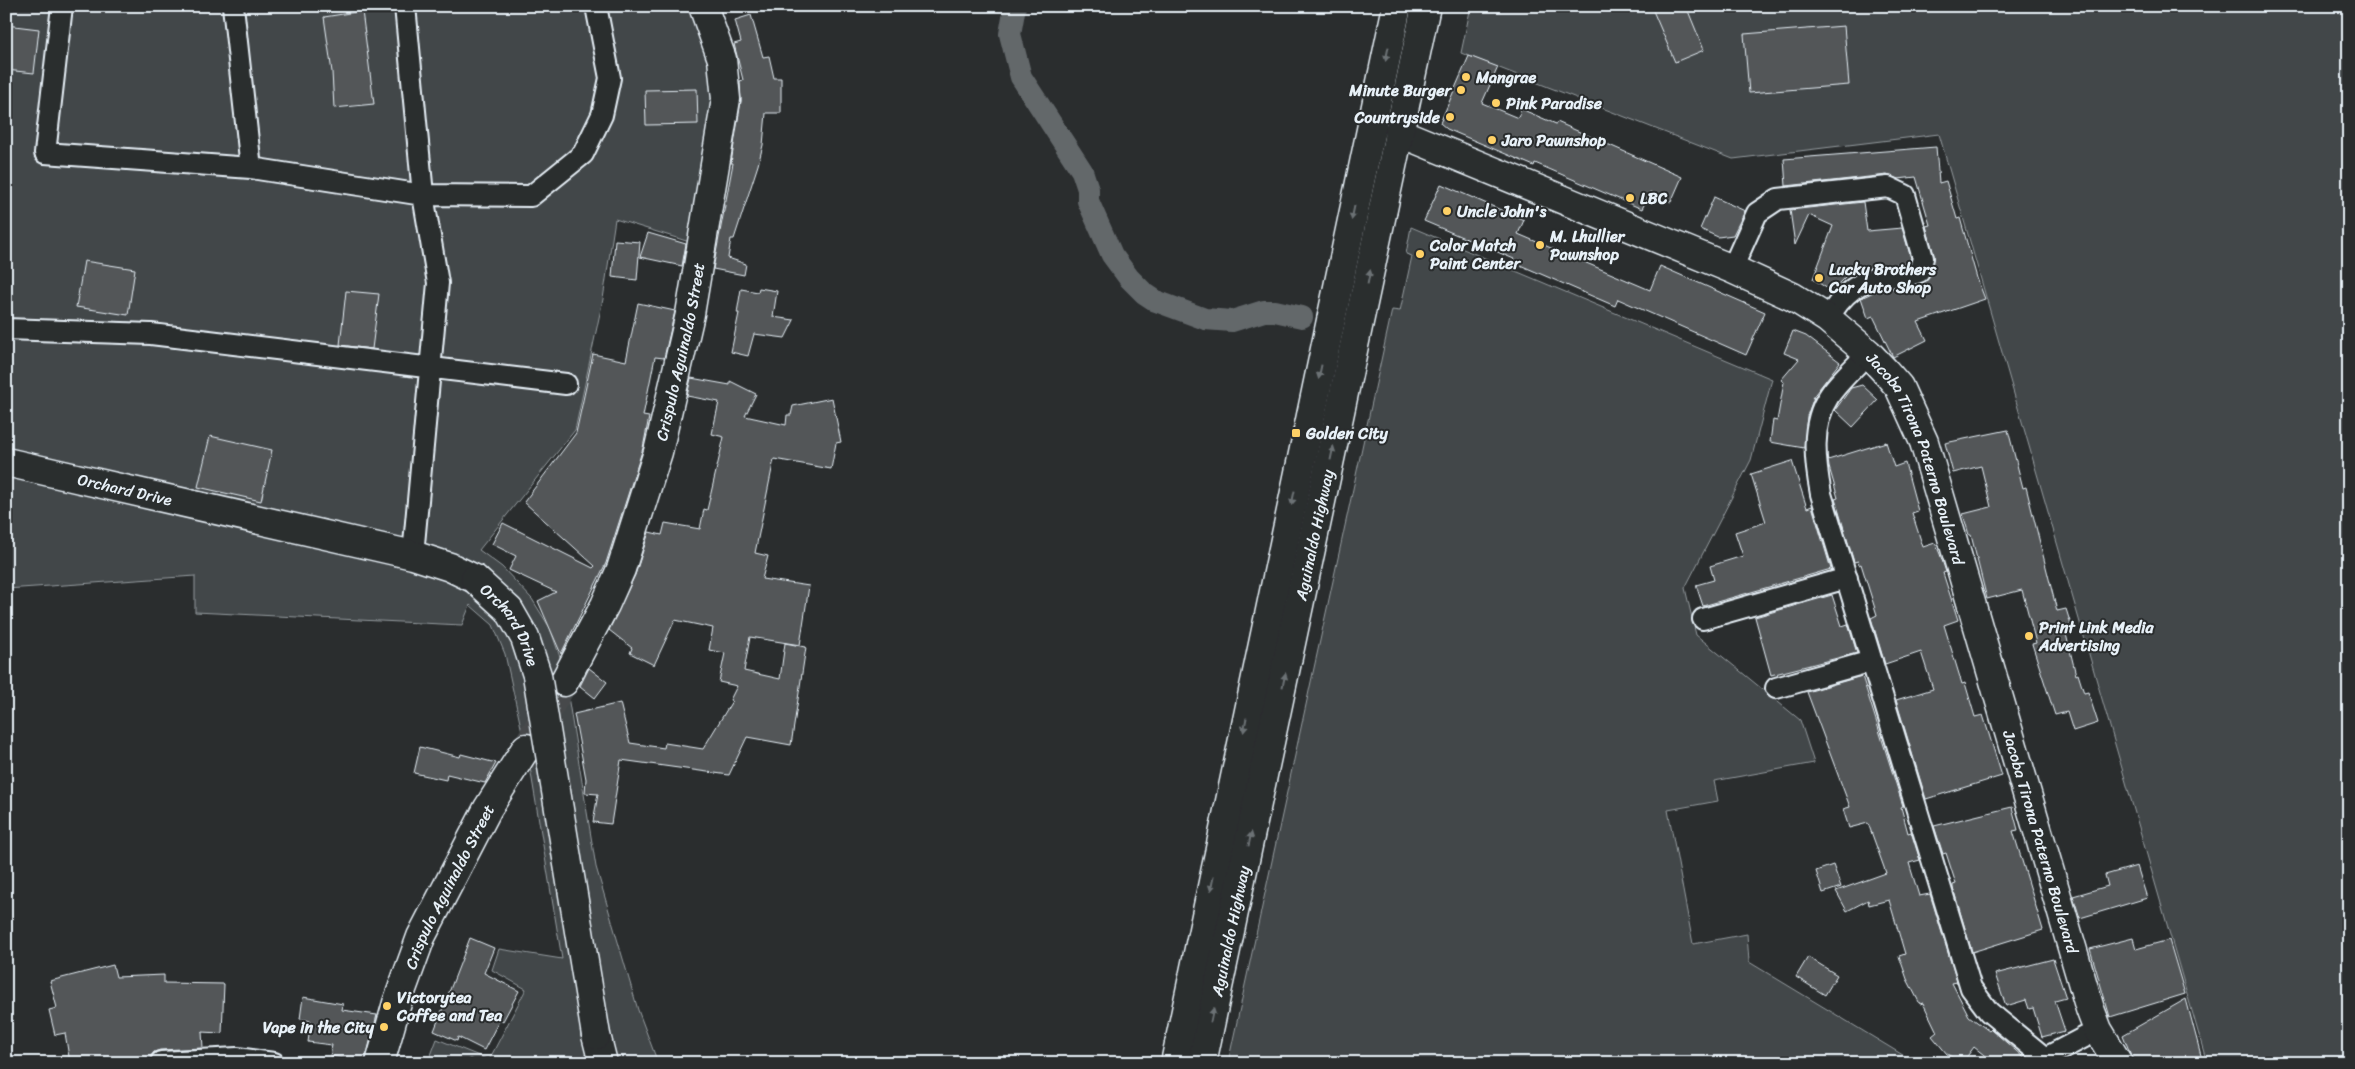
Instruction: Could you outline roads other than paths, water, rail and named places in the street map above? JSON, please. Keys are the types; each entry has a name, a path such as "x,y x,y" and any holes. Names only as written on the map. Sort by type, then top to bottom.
{"main road":[{"name":"Crispulo Aguinaldo Street","path":"564,682 605,605 620,570 658,452 690,314 726,99 722,59 703,6"},
{"name":"Aguinaldo Highway","path":"1175,1063 1397,6"},
{"name":"Aguinaldo Highway","path":"1202,1063 1426,6"},
{"name":"Jacoba Tirona Paterno Boulevard","path":"1398,132 1732,269 1793,297 1828,319 1868,353 1899,387 1924,442 2098,1030 2118,1063"},
{"name":"Orchard Drive","path":"6,462 413,555 450,567 475,579 509,610 525,638 537,675 596,1035 603,1063"},
{"name":"Crispulo Aguinaldo Street","path":"380,1063 397,1003 421,937 488,808 526,748"}],"street":[{"path":"62,6 45,152 251,168 423,195 531,196 583,154 602,115 610,78 596,6"},
{"path":"233,6 251,168"},
{"path":"405,6 423,195 438,283 413,555"},
{"path":"1732,269 1757,213 1778,199 1888,187 1905,195 1923,258 1919,272 1905,277 1883,277 1857,286 1845,294 1836,304 1828,319"},
{"path":"6,329 151,334 566,384"},
{"path":"1868,353 1828,396 1819,417 1815,460 1821,494 1971,988 1989,1012 2045,1058 2098,1030"},
{"path":"1704,619 1847,578"},
{"path":"1776,688 1872,661"},
{"path":"161,1062 237,1058 274,1063"}],"waterway":[{"path":"1015,6 1010,34 1021,77 1082,171 1088,189 1088,201 1112,255 1129,278 1144,293 1156,301 1205,319 1232,321 1264,311 1275,311 1302,317"}],"tunnel":[{"path":"526,748 564,682"}],"place":[{"name":"Mangrae","path":"1466,77"},
{"name":"Minute Burger","path":"1461,90"},
{"name":"Pink Paradise","path":"1496,103"},
{"name":"Countryside","path":"1450,117"},
{"name":"Jaro Pawnshop","path":"1492,140"},
{"name":"LBC","path":"1630,198"},
{"name":"Uncle John's","path":"1447,211"},
{"name":"M. Lhullier Pawnshop","path":"1540,245"},
{"name":"Color Match Paint Center","path":"1420,254"},
{"name":"Lucky Brothers Car Auto Shop","path":"1819,278"},
{"name":"Golden City","path":"1296,433"},
{"name":"Print Link Media Advertising","path":"2029,636"},
{"name":"Victorytea Coffee and Tea","path":"387,1006"},
{"name":"Vape in the City","path":"384,1027"}]}
